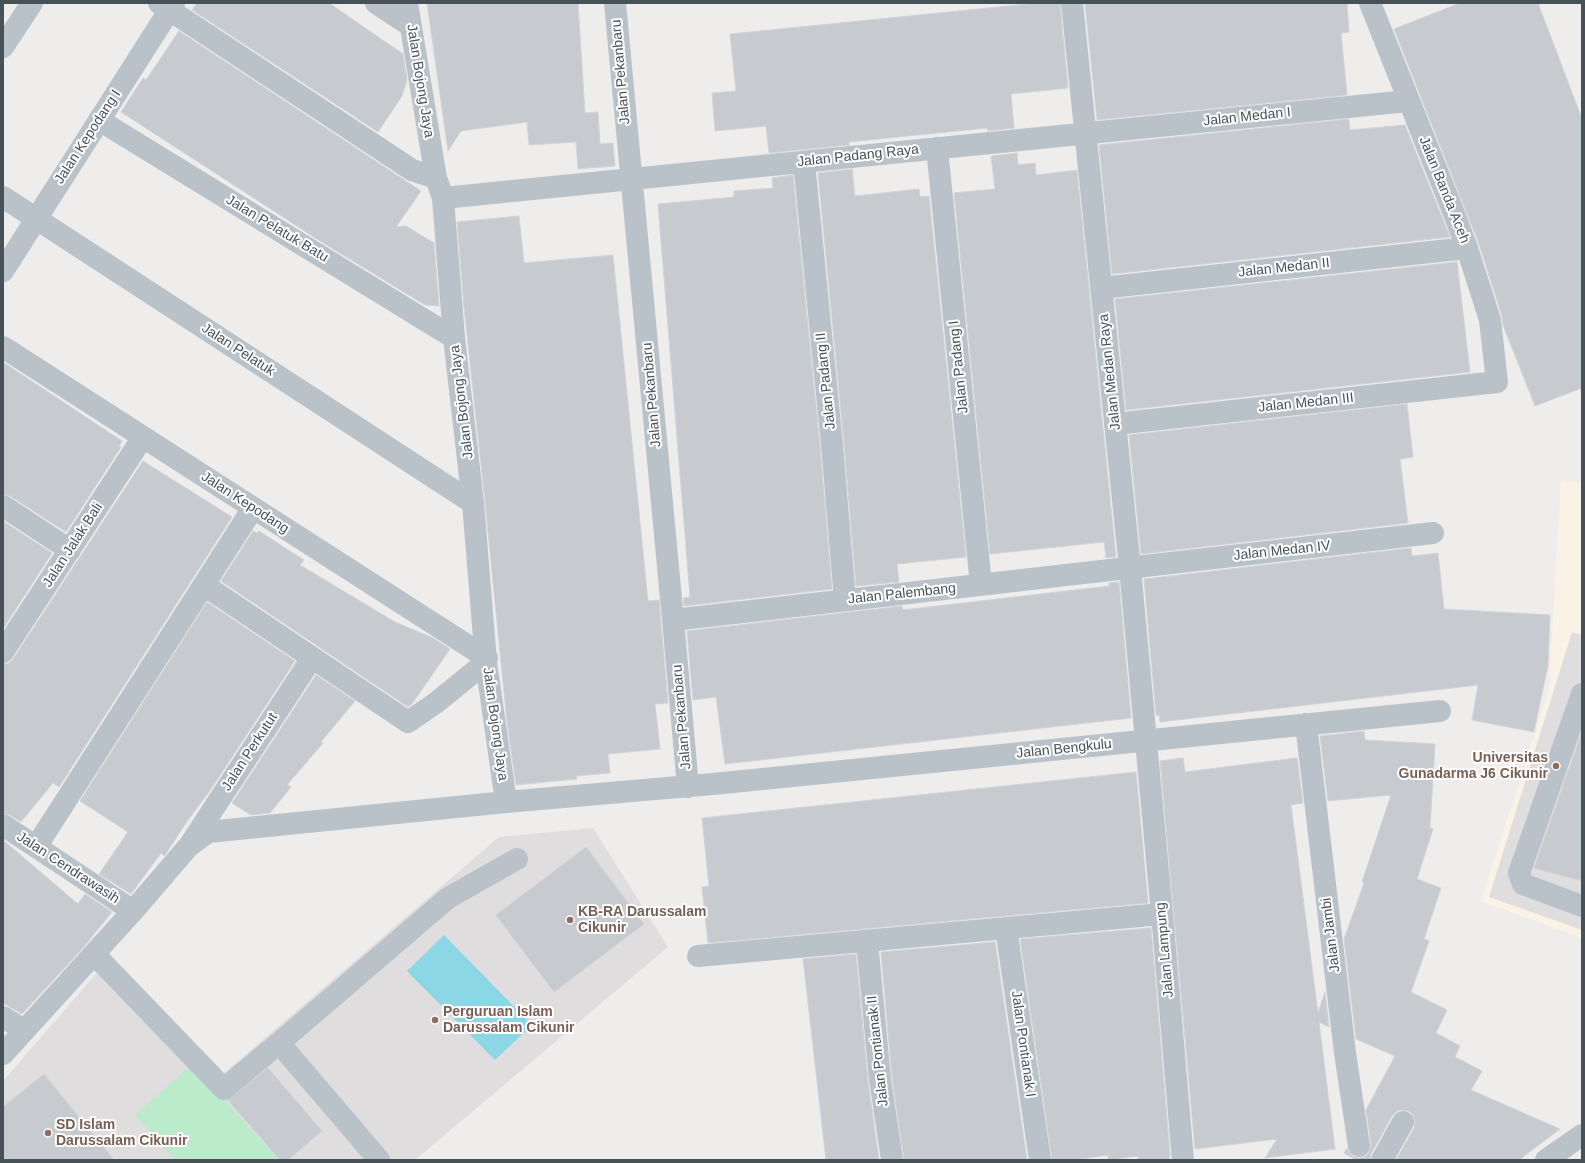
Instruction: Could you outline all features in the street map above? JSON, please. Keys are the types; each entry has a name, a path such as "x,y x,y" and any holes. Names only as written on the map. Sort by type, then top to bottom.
{"street":[{"path":"3,47 32,3"},
{"path":"376,3 411,26"},
{"name":"Jalan Bojong Jaya","path":"407,3 439,188 473,503 486,660 506,802"},
{"name":"Jalan Pekanbaru","path":"617,3 631,179 674,620 688,787"},
{"name":"Jalan Medan Raya","path":"1072,3 1130,568 1146,741"},
{"name":"Jalan Banda Aceh","path":"1370,3 1467,248 1490,320 1497,382"},
{"path":"167,5 439,188"},
{"name":"Jalan Kepodang I","path":"3,271 99,120 167,5"},
{"name":"Jalan Medan I","path":"1085,133 1408,101"},
{"name":"Jalan Pelatuk Batu","path":"99,120 454,338"},
{"name":"Jalan Padang Raya","path":"439,188 631,179 1085,133"},
{"name":"Jalan Padang I","path":"937,148 981,585"},
{"name":"Jalan Padang II","path":"804,162 832,445 845,600"},
{"name":"Jalan Pelatuk","path":"3,197 473,503"},
{"name":"Jalan Medan II","path":"1101,288 1467,248"},
{"name":"Jalan Kepodang","path":"3,347 486,660"},
{"name":"Jalan Medan III","path":"1115,424 1497,382"},
{"name":"Jalan Jalak Bali","path":"3,652 143,437"},
{"path":"3,506 70,550"},
{"path":"36,847 253,508"},
{"name":"Jalan Medan IV","path":"1130,568 1433,533"},
{"name":"Jalan Palembang","path":"674,620 1130,568"},
{"path":"204,585 408,722 437,702 486,660"},
{"name":"Jalan Perkutut","path":"188,847 312,658"},
{"path":"1582,694 1519,873 1522,884 1582,906"},
{"name":"Jalan Bengkulu","path":"188,847 208,832 506,802 688,787 1440,711"},
{"name":"Jalan Jambi","path":"1306,724 1345,1053 1359,1146"},
{"name":"Jalan Lampung","path":"1146,741 1183,1160"},
{"name":"Jalan Cendrawasih","path":"3,825 133,911"},
{"path":"3,1054 133,911 188,847"},
{"path":"94,954 224,1090 448,898 517,859"},
{"path":"698,956 1162,914"},
{"name":"Jalan Pontianak I","path":"1006,928 1040,1160"},
{"name":"Jalan Pontianak II","path":"867,941 880,1079 892,1160"},
{"path":"3,1017 24,1030"},
{"path":"279,1043 379,1160"},
{"path":"1382,1160 1403,1122"},
{"path":"1546,1160 1582,1135"}],"shaded area":[{"name":"Universitas Gunadarma J6 Cikunir","path":"1561,480 1582,483 1582,938 1481,901 1549,690"},
{"name":"Universitas Gunadarma J6 Cikunir","path":"1572,632 1582,635 1582,930 1489,897"},
{"name":"Perguruan Islam Darussalam Cikunir","path":"593,828 668,947 415,1160 3,1160 3,1081 108,960 217,1079 499,837"}],"green space":[{"path":"192,1064 279,1160 175,1160 135,1115"}],"water":[{"path":"444,935 532,1025 495,1060 407,971"}],"building":[{"path":"197,3 329,3 403,54 407,80 402,96 378,132 192,10"},
{"path":"427,3 578,3 585,113 598,112 600,144 613,143 615,166 578,169 576,142 529,145 527,122 461,131 448,151"},
{"path":"1038,3 1060,3 1068,88 1011,94 1014,128 988,131 987,128 849,142 849,145 769,153 766,126 715,131 712,93 736,91 730,34"},
{"path":"1085,3 1347,3 1349,32 1341,33 1347,95 1097,120"},
{"path":"1460,3 1538,3 1582,119 1582,388 1535,406 1503,325 1502,316 1479,244 1394,29"},
{"path":"179,31 421,191 396,227 406,226 434,243 439,306 425,305 320,241 121,112 143,78 146,80"},
{"path":"1349,119 1350,130 1405,125 1450,237 1112,274 1099,145"},
{"path":"1017,153 1018,165 1035,163 1036,175 1077,170 1116,557 1106,558 1104,542 990,554 954,193 995,189 991,156"},
{"path":"852,169 855,196 919,189 920,197 929,196 966,557 897,564 899,582 856,586 818,173"},
{"path":"793,175 820,446 832,589 684,606 683,598 690,597 658,204 734,197 734,191 773,188 772,178"},
{"path":"519,216 524,263 613,255 648,601 659,600 668,703 655,704 660,749 608,754 610,773 576,776 577,779 516,785 507,722 464,307 457,222"},
{"path":"1457,262 1470,372 1126,410 1115,299"},
{"path":"3,362 122,441 119,446 121,447 66,532 10,496 3,494"},
{"path":"1407,404 1413,457 1400,459 1408,523 1141,554 1129,435"},
{"path":"143,461 232,517 59,787 53,783 21,822 10,815 3,813 3,664 9,663 13,659"},
{"path":"3,521 52,553 3,629"},
{"path":"253,531 257,533 259,531 304,560 300,565 395,622 433,638 450,649 412,704 408,707 221,581"},
{"path":"1411,548 1412,556 1438,553 1444,609 1550,615 1548,665 1534,732 1472,720 1478,685 1160,722 1159,715 1156,715 1144,579"},
{"path":"1119,582 1131,718 725,764 716,697 693,700 687,631 902,606 903,610 1109,586 1109,583"},
{"path":"207,602 295,661 211,789 165,855 164,856 161,853 131,894 99,874 128,832 80,801"},
{"path":"316,675 355,701 321,742 323,743 287,785 291,787 270,813 251,815 232,803"},
{"path":"1364,731 1365,740 1435,744 1430,828 1433,829 1417,879 1441,888 1424,939 1429,941 1411,992 1447,1010 1436,1033 1460,1046 1455,1057 1482,1071 1471,1090 1560,1129 1519,1160 1396,1160 1414,1128 1415,1122 1413,1115 1409,1111 1403,1110 1397,1111 1392,1116 1371,1154 1370,1160 1356,1160 1344,1153 1347,1148 1350,1154 1354,1157 1360,1158 1366,1156 1370,1151 1371,1144 1366,1110 1395,1056 1356,1039 1344,939 1364,883 1362,882 1391,795 1328,801 1320,736"},
{"path":"1582,732 1582,881 1534,868"},
{"path":"1183,758 1185,772 1297,758 1303,803 1291,805 1318,1013 1325,992 1329,1027 1319,1022 1335,1149 1265,1158 1277,1139 1195,1149 1160,761"},
{"path":"1136,772 1148,903 708,943 702,887 709,886 702,818"},
{"path":"3,840 78,904 85,894 112,912 83,948 22,1014 3,1003"},
{"name":"KB-RA Darussalam Cikunir","path":"586,847 644,924 554,992 496,915"},
{"path":"1151,928 1170,1154 1169,1160 1138,1160 1138,1156 1108,1160 1108,1155 1074,1160 1052,1160 1020,939"},
{"path":"995,942 1027,1160 904,1160 892,1078 881,952"},
{"path":"856,954 868,1081 879,1160 826,1160 803,959"},
{"path":"268,1068 322,1131 288,1160 280,1160 228,1100"},
{"name":"SD Islam Darussalam Cikunir","path":"44,1074 114,1160 3,1160 3,1107"}],"place":[{"name":"Universitas Gunadarma J6 Cikunir","path":"1556,766"},
{"name":"KB-RA Darussalam Cikunir","path":"570,920"},
{"name":"Perguruan Islam Darussalam Cikunir","path":"435,1020"},
{"name":"SD Islam Darussalam Cikunir","path":"48,1133"}]}
